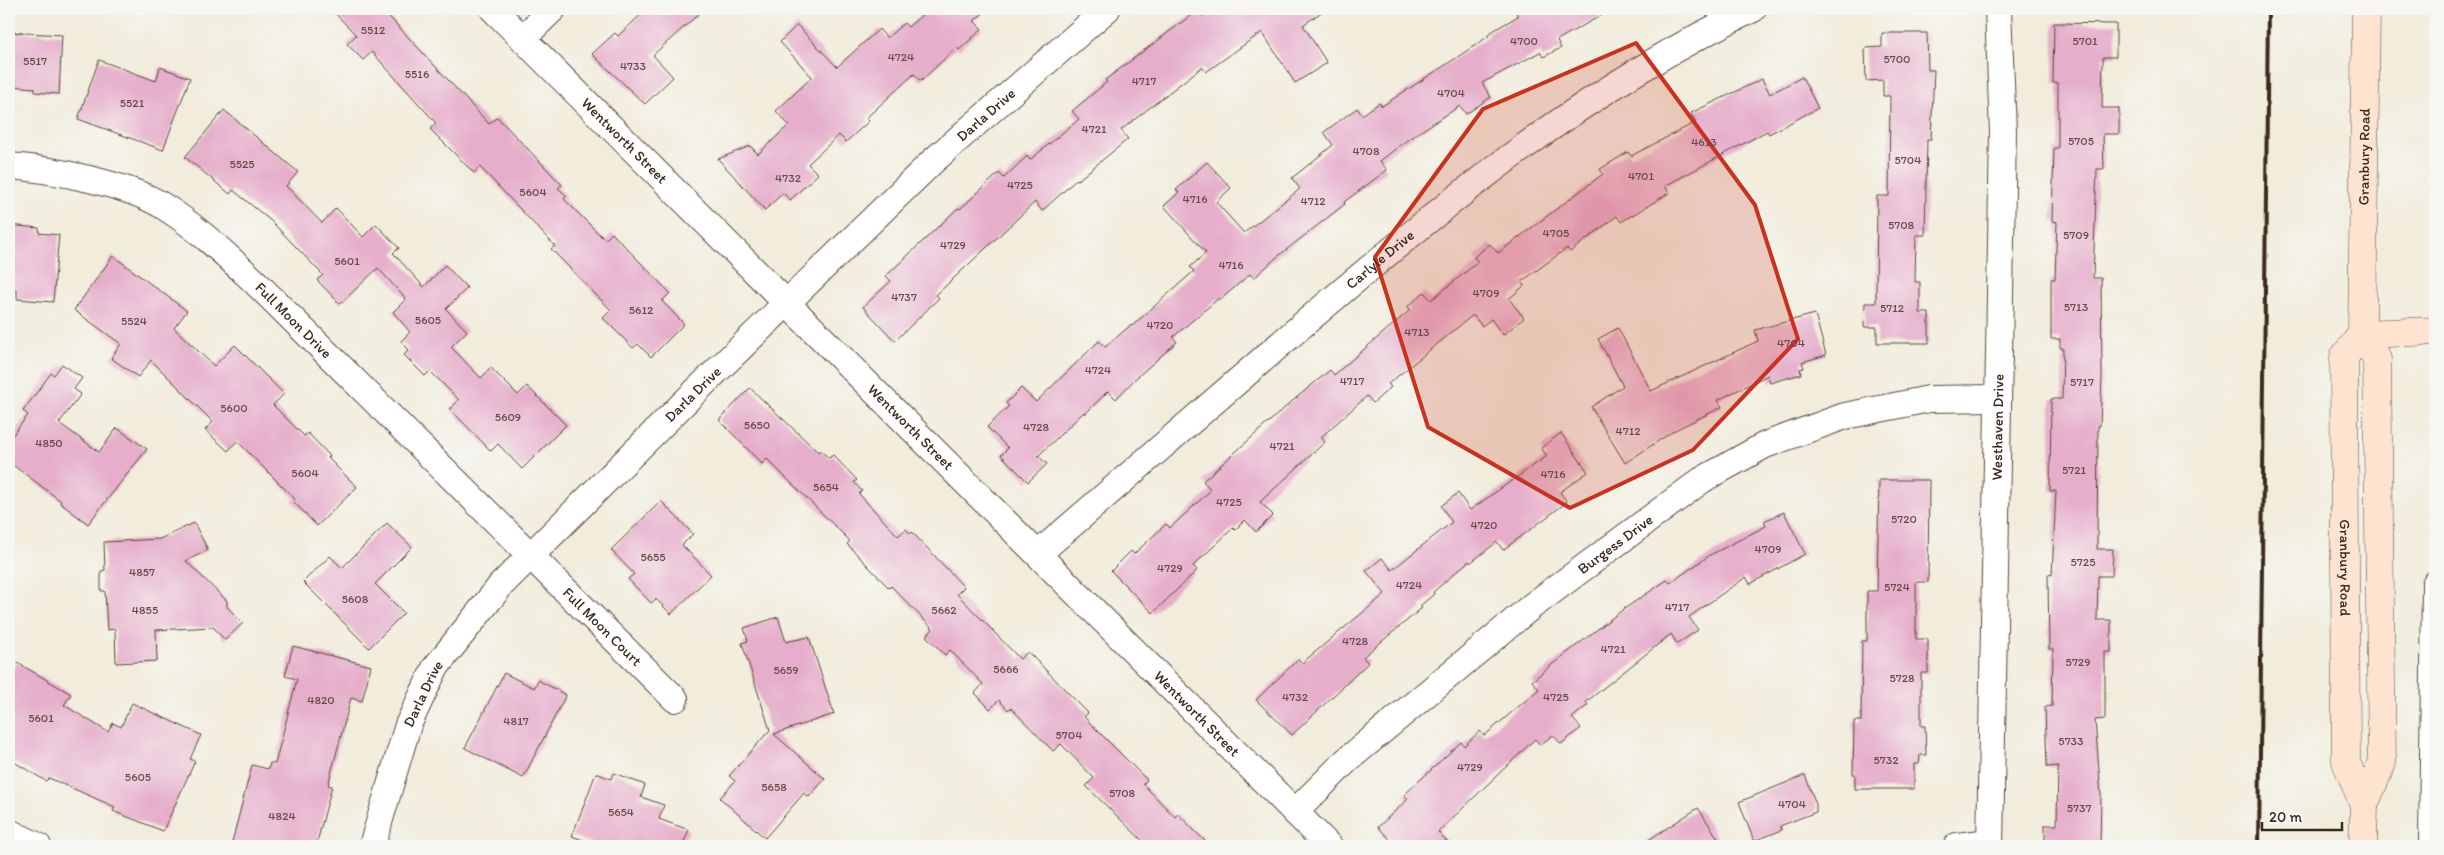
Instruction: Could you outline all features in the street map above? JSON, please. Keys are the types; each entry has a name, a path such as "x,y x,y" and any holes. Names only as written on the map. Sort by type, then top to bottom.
{"main road":[{"name":"Granbury Road","path":"2363,846 2364,806 2382,763 2377,358 2362,334 2366,9"},
{"path":"2362,334 2435,331"},
{"name":"Granbury Road","path":"2362,334 2344,357 2346,762 2364,806"}],"street":[{"name":"Wentworth Street","path":"493,9 1039,553 1329,846"},
{"path":"523,38 553,9"},
{"name":"Darla Drive","path":"372,846 408,725 435,668 501,585 933,161 1107,9"},
{"name":"Carlyle Drive","path":"1039,553 1390,250 1516,151 1625,80 1715,27 1753,9"},
{"name":"Westhaven Drive","path":"1990,844 1996,398 2003,132 1998,9"},
{"name":"Full Moon Drive","path":"9,166 120,186 162,205 205,236 255,282 530,556"},
{"name":"Burgess Drive","path":"1295,812 1347,760 1532,606 1702,480 1765,445 1845,416 1928,399 1996,398"},
{"name":"Full Moon Court","path":"530,556 675,698"},
{"path":"2432,846 2435,584"},
{"path":"9,832 38,846"},
{"path":"1957,846 1990,844"}],"highlighted area":[{"path":"1636,43 1755,205 1798,339 1693,450 1570,508 1428,427 1375,257 1483,109"}],"building":[{"path":"331,9 382,9 489,124 497,117 527,148 562,185 558,188 567,196 564,199 605,240 612,233 670,293 662,301 684,324 651,357 638,344 633,348 603,318 611,310 551,249 555,246 480,167 474,173 430,129 436,123 372,52 363,60 347,44 356,35"},
{"path":"647,9 704,9 653,55 673,77 645,104 592,54 615,33 618,36"},
{"path":"929,9 988,9 974,21 982,29 959,50 957,47 921,81 914,74 866,118 869,121 846,142 839,135 808,164 818,174 790,200 783,193 765,210 718,159 750,146 758,154 789,125 776,111 812,77 780,42 797,25 837,67 879,29 887,38 904,23 908,27"},
{"path":"1213,9 1326,9 1303,25 1327,63 1295,83 1262,32 1206,72 1202,67 1121,130 1128,139 1077,179 1042,211 1035,202 936,295 939,298 895,341 863,307 891,281 886,276 958,208 960,209 999,173 1004,178 1027,156 1030,160 1079,119 1072,111 1107,82 1105,80 1198,10 1202,16"},
{"path":"1514,9 1613,9 1557,40 1561,48 1543,57 1540,52 1482,83 1491,97 1466,114 1460,106 1407,140 1380,161 1387,170 1344,202 1345,204 1277,257 1254,278 1250,274 1220,300 1219,298 1173,337 1177,342 1136,378 1116,399 1108,391 1085,414 1084,412 1038,456 1047,464 1028,482 1001,455 1008,448 987,427 1009,406 1006,403 1021,388 1036,402 1099,341 1105,347 1132,326 1194,271 1190,267 1206,253 1164,206 1179,192 1176,190 1207,162 1231,188 1216,202 1244,233 1300,189 1292,178 1333,145 1324,132 1357,108 1362,115 1379,103 1382,106 1444,66 1489,36 1488,34 1518,16"},
{"path":"2054,23 2116,24 2116,57 2103,57 2102,108 2119,108 2119,134 2103,134 2104,169 2097,169 2093,278 2101,278 2102,375 2100,426 2098,426 2097,549 2113,549 2112,576 2098,576 2097,620 2111,620 2111,652 2105,652 2105,719 2095,720 2101,795 2100,846 2045,846 2045,825 2057,825 2058,766 2047,767 2045,707 2052,706 2053,649 2049,649 2048,574 2052,575 2056,491 2050,491 2051,399 2062,399 2063,348 2060,348 2060,339 2051,339 2051,279 2055,279 2057,222 2052,221 2054,148 2058,148 2058,83 2053,83"},
{"path":"9,32 62,35 59,94 35,92 35,88 9,86"},
{"path":"1882,33 1927,33 1928,70 1934,70 1931,139 1927,139 1925,235 1916,235 1915,282 1920,282 1920,313 1929,313 1929,343 1877,343 1877,327 1864,327 1865,303 1876,303 1877,196 1889,196 1890,96 1883,96 1883,80 1866,81 1865,48 1882,47"},
{"path":"99,60 156,81 160,67 190,78 163,150 78,119"},
{"path":"1802,77 1818,108 1769,134 1767,131 1665,186 1669,193 1621,222 1617,216 1570,252 1567,248 1521,282 1524,286 1509,299 1524,318 1503,335 1491,319 1482,326 1473,315 1388,384 1391,387 1373,403 1367,396 1321,437 1325,442 1260,502 1273,515 1256,532 1245,520 1235,530 1233,528 1193,566 1197,570 1153,613 1111,571 1131,551 1134,554 1166,524 1170,528 1211,490 1203,481 1290,403 1330,370 1334,375 1410,310 1408,306 1424,292 1431,300 1478,262 1474,257 1490,244 1498,253 1603,174 1600,169 1628,152 1631,156 1696,122 1691,113 1762,79 1770,94"},
{"path":"224,110 298,172 286,186 322,223 336,208 363,237 376,224 399,248 393,253 424,287 445,265 467,288 446,309 467,331 451,347 481,378 491,368 518,395 527,386 566,425 522,469 498,444 491,451 450,409 459,400 430,371 425,376 404,355 409,350 401,341 410,332 393,312 406,299 378,268 340,304 317,280 323,275 271,221 233,190 230,194 185,157"},
{"path":"9,225 39,228 39,233 59,235 53,302 17,299 17,290 9,290"},
{"path":"113,256 187,311 174,328 214,366 235,345 284,394 273,405 304,436 308,433 330,456 328,458 357,487 317,526 293,501 295,499 237,441 228,451 205,430 213,422 151,360 138,377 111,358 121,344 74,310"},
{"path":"1815,314 1826,355 1802,362 1804,368 1800,369 1801,374 1770,383 1768,375 1718,400 1722,407 1675,430 1625,463 1591,407 1623,386 1598,339 1618,328 1651,391 1758,341 1755,330"},
{"path":"62,364 82,378 74,389 81,394 59,423 99,452 117,428 147,449 88,524 9,462 9,440 28,415 23,411 51,373 54,375"},
{"path":"750,388 818,452 820,450 829,458 833,455 857,480 854,482 862,491 859,494 898,536 906,529 910,534 912,532 964,587 957,594 1020,659 1028,652 1088,713 1084,717 1147,780 1143,784 1175,817 1178,814 1210,846 1148,846 1086,786 1094,778 1061,744 1053,751 1011,708 1008,710 999,700 990,709 975,693 983,684 950,650 945,655 926,636 933,629 891,586 889,588 847,544 850,541 767,459 762,464 719,420"},
{"path":"1561,433 1588,472 1560,492 1567,502 1503,550 1497,542 1470,563 1469,561 1433,592 1434,594 1420,606 1422,608 1363,657 1368,663 1292,735 1256,700 1298,659 1302,663 1385,594 1366,571 1382,558 1392,570 1452,522 1441,506 1458,493 1470,510 1547,456 1541,448"},
{"path":"1879,480 1929,480 1928,582 1916,582 1916,639 1928,639 1928,673 1921,673 1921,726 1925,726 1926,755 1920,755 1919,764 1914,764 1914,789 1855,789 1855,774 1853,774 1854,721 1861,721 1862,641 1867,641 1867,591 1877,591"},
{"path":"661,501 693,534 682,545 711,575 671,614 656,599 651,603 628,579 634,574 611,550"},
{"path":"1784,512 1805,554 1750,584 1746,577 1689,617 1698,630 1677,644 1671,634 1586,702 1588,705 1572,718 1581,728 1561,744 1553,735 1540,745 1535,739 1438,832 1451,846 1396,846 1378,827 1408,799 1404,795 1461,742 1464,746 1480,731 1484,736 1539,689 1532,681 1621,611 1667,580 1670,583 1710,555 1766,526 1764,521"},
{"path":"194,523 208,550 186,561 227,601 227,607 243,623 225,640 213,627 156,630 157,661 116,663 115,629 107,630 105,591 101,591 101,571 105,570 104,542 160,539"},
{"path":"387,523 412,547 375,584 404,613 369,648 303,582 330,556 342,568"},
{"path":"778,617 786,642 809,637 834,714 774,734 825,779 809,797 804,793 765,838 720,798 735,781 729,776 770,730 742,643 748,641 744,628"},
{"path":"293,646 371,666 362,701 351,698 328,785 332,786 316,846 231,846 252,765 268,769 270,763 275,764 297,679 285,676"},
{"path":"16,662 71,694 64,705 108,732 113,723 121,727 132,703 201,735 190,759 195,761 163,831 113,811 115,807 49,778 46,781 9,759 9,674"},
{"path":"504,673 534,688 538,680 566,695 523,778 465,748"},
{"path":"596,773 611,779 614,773 645,785 641,797 664,805 659,819 689,830 682,846 599,846 572,836"},
{"path":"1805,775 1816,804 1816,812 1780,826 1782,830 1754,841 1739,802"},
{"path":"1698,808 1723,846 1639,846"}],"railway":[{"path":"2259,846 2268,9"}]}
